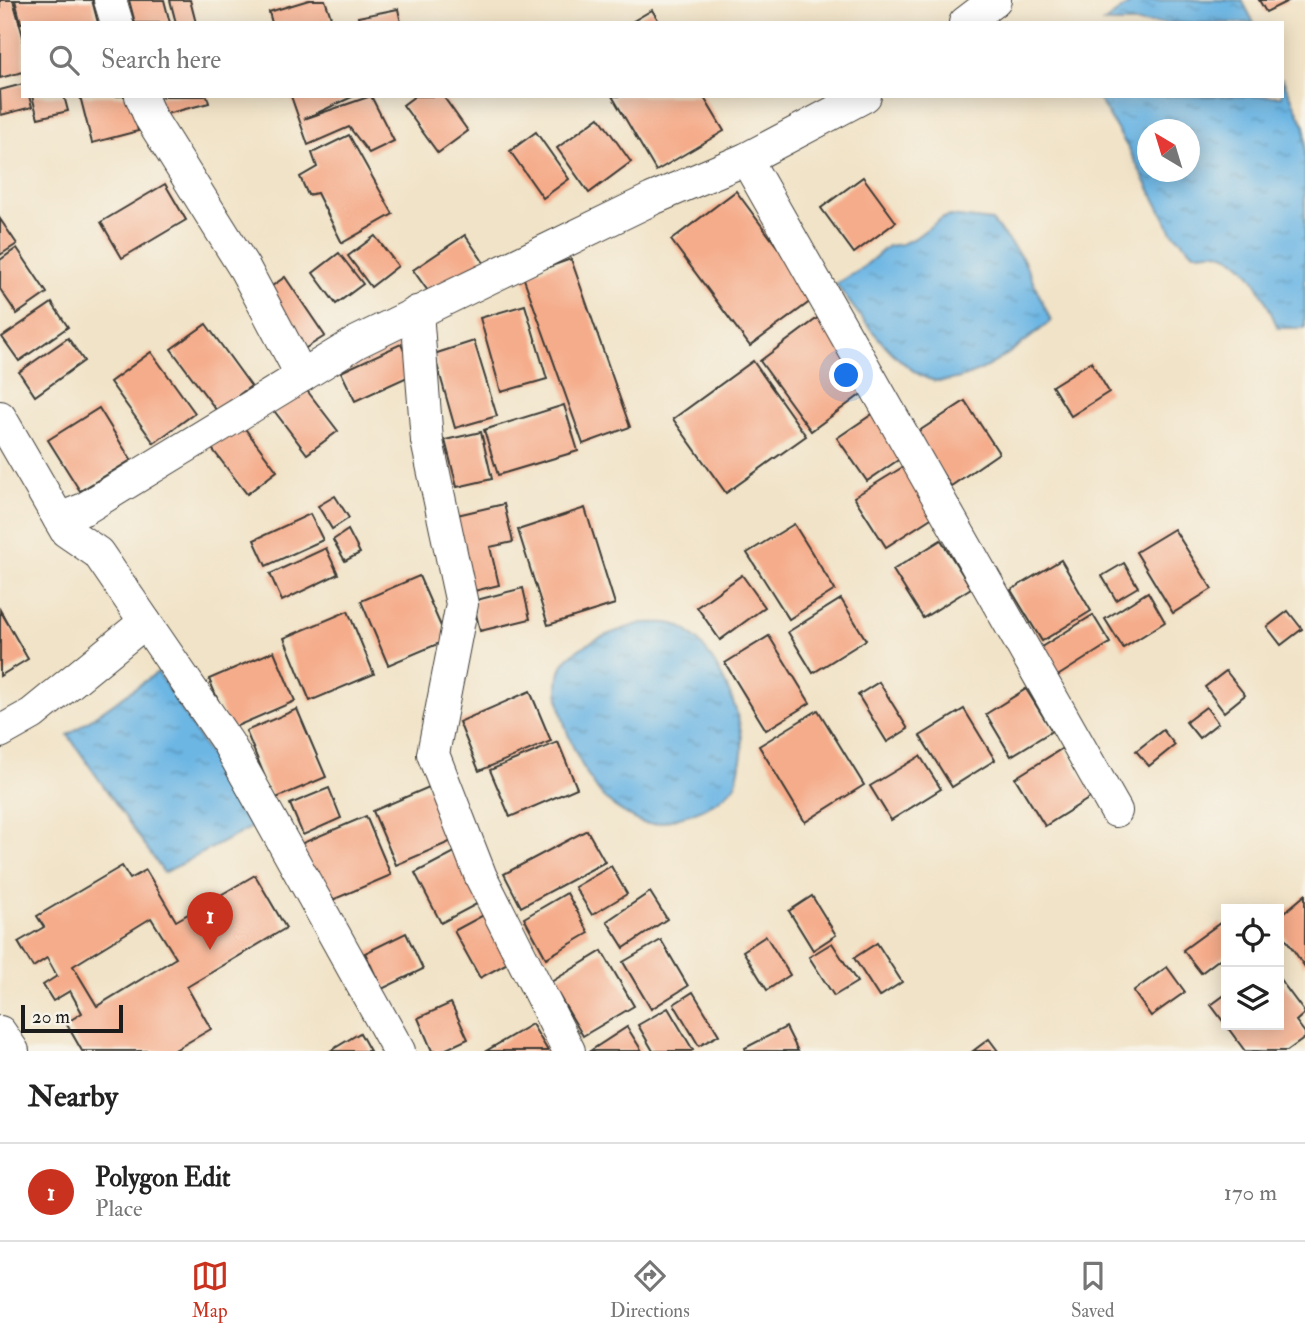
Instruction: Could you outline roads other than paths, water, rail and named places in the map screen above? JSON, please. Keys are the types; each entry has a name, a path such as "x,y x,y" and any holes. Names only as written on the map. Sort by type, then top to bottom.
{"street":[{"path":"110,0 116,21"},
{"path":"968,21 995,0"},
{"path":"142,98 150,117 245,269 302,376"},
{"path":"59,519 84,509 357,342 652,199 746,159 861,98"},
{"path":"746,159 1116,811"},
{"path":"417,312 427,441 462,604 433,754 481,877 569,1051"},
{"path":"0,417 66,531 98,553 228,743 399,1051"},
{"path":"0,732 32,714 145,622"},
{"path":"0,1032 13,1051"}],"water":[{"path":"1135,0 1242,0 1253,21 1106,21"},
{"path":"1284,82 1305,127 1305,328 1278,328 1256,282 1229,256 1217,252 1194,253 1172,232 1146,182 1200,182 1200,119 1137,119 1137,165 1098,98 1284,98"},
{"path":"950,216 992,221 1023,259 1051,321 999,360 969,375 939,381 926,378 912,370 897,357 868,326 836,284 860,270 888,246 915,238 942,218"},
{"path":"642,623 675,624 692,635 705,649 735,706 742,745 736,781 725,795 696,812 654,824 635,820 600,793 578,758 562,713 558,692 559,674 566,660 574,653 602,637"},
{"path":"158,672 254,826 164,873 68,735"}],"place":[{"name":"Polygon Edit","path":"210,950"}]}
